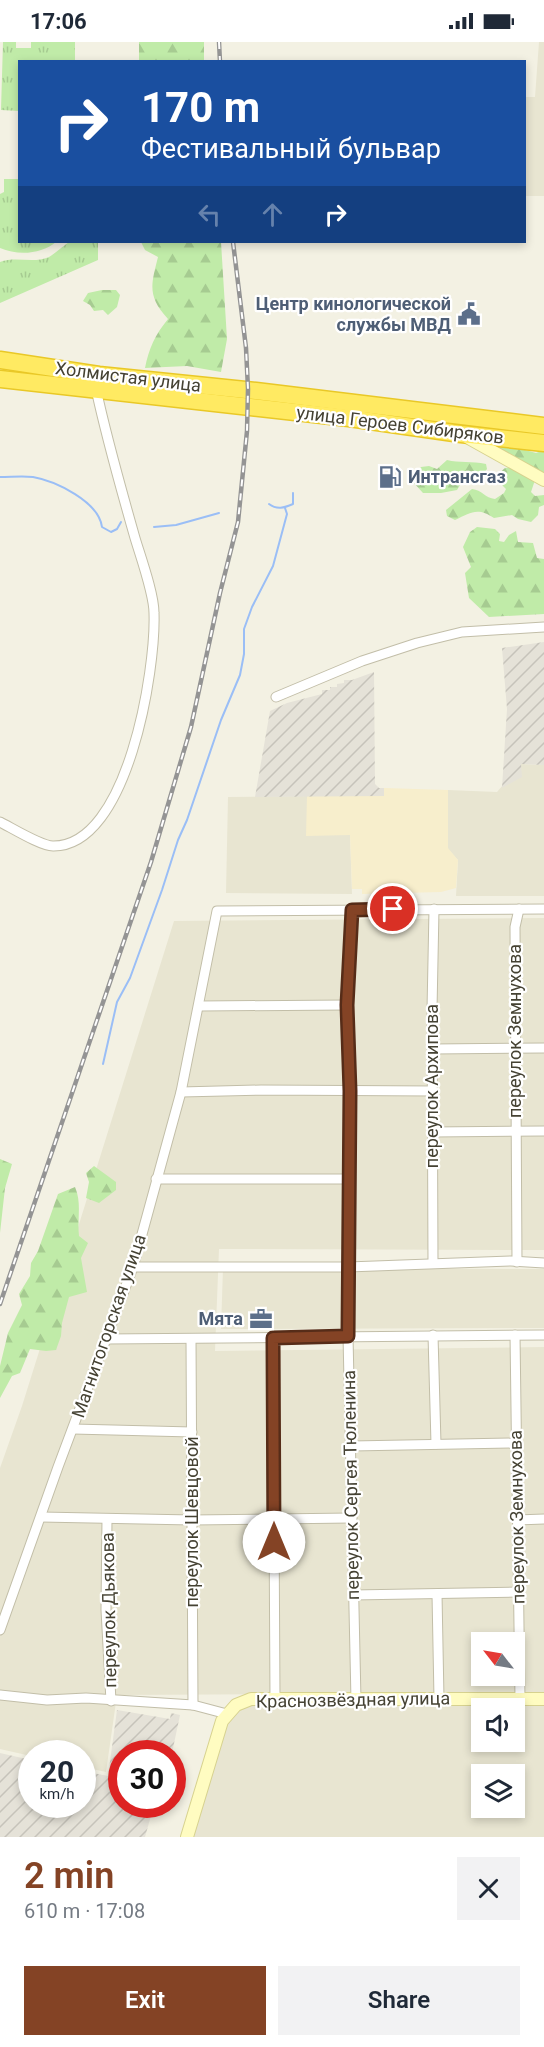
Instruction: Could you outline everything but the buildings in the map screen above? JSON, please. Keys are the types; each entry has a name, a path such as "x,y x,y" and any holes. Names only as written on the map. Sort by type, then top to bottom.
{"highway":[{"name":"Холмистая улица","path":"0,360 256,399"},
{"name":"Холмистая улица","path":"0,379 96,389 256,399"},
{"name":"улица Героев Сибиряков","path":"256,399 544,426"},
{"name":"улица Героев Сибиряков","path":"256,399 349,418 461,434 544,442"}],"street":[{"path":"0,822 52,847 74,842 102,818 121,785 132,754 144,703 153,656 154,611 109,448 96,389"},
{"path":"461,434 544,480"},
{"path":"276,697 362,661 417,643 462,632 544,627"},
{"name":"переулок Архипова","path":"433,1263 434,909"},
{"name":"переулок Земнухова","path":"517,1262 515,927 519,909"},
{"path":"352,910 544,909"},
{"name":"Магнитогорская улица","path":"0,1630 133,1267 181,1092 200,1006 217,910 352,910"},
{"name":"переулок Сергея Тюленина","path":"352,910 347,1005 350,1091 348,1336 356,1700"},
{"path":"200,1006 347,1005"},
{"path":"433,1048 544,1048"},
{"path":"181,1092 433,1091"},
{"path":"432,1132 544,1131"},
{"path":"156,1179 350,1179"},
{"path":"133,1267 348,1267 433,1263 544,1263"},
{"path":"433,1335 436,1444"},
{"name":"переулок Земнухова","path":"515,1335 520,1698"},
{"path":"106,1339 544,1335"},
{"path":"273,1338 275,1699"},
{"name":"переулок Шевцовой","path":"191,1339 193,1705"},
{"path":"73,1430 192,1432"},
{"path":"352,1446 516,1443"},
{"path":"41,1517 192,1520 351,1518"},
{"name":"переулок Дьякова","path":"107,1519 106,1610 111,1701"},
{"path":"517,1520 544,1519"},
{"path":"352,1595 518,1592"},
{"path":"437,1594 439,1699"},
{"path":"0,1695 46,1700 86,1698 193,1705 231,1710"},
{"name":"Краснозвёздная улица","path":"231,1710 251,1699 471,1699"},
{"name":"Краснозвёздная улица","path":"525,1699 544,1699"},
{"path":"187,1837 222,1720 231,1710"}],"shaded area":[{"path":"539,42 544,42 544,196 526,196 526,97 535,97"},
{"path":"544,642 544,765 521,764 522,777 502,788 507,709 502,648"},
{"path":"374,672 375,784 379,788 384,788 384,796 255,797 270,711 287,703 322,694 322,690 337,687 337,684 344,683 344,680 352,680"},
{"path":"521,764 544,765 544,896 456,896 458,860 448,849 448,790 497,792"},
{"path":"384,788 448,790 448,848 458,860 456,888 441,892 362,894 362,889 352,889 350,835 306,836 307,796 384,796"},
{"path":"307,796 350,835 352,894 226,893 228,797"},
{"path":"544,918 544,1250 219,1249 215,1351 544,1347 544,1693 117,1695 111,1740 108,1740 106,1772 96,1770 96,1740 18,1740 18,1753 0,1749 0,1468 22,1406 174,921"},
{"path":"223,1268 544,1269 544,1328 221,1329"},
{"path":"251,1703 471,1704 471,1752 525,1752 525,1704 544,1704 544,1837 192,1837 226,1725 236,1711"},
{"path":"117,1710 170,1719 171,1713 180,1715 175,1740 113,1740"},
{"path":"0,1753 18,1757 18,1818 96,1818 96,1774 108,1776 108,1818 150,1818 145,1837 0,1837"}],"green space":[{"path":"3,42 16,42 16,48 31,48 31,42 75,42 75,60 18,60 18,111 1,110"},
{"path":"139,42 204,42 204,60 139,60"},
{"path":"4,179 18,179 18,243 54,243 44,249 22,253 0,248 0,194 4,192"},
{"path":"68,243 98,243 98,260 0,303 0,262 43,259"},
{"path":"142,243 221,243 227,339 221,372 187,366 145,368 153,342 168,319 157,304 152,290 158,257 145,250"},
{"path":"116,290 120,295 117,307 108,315 103,310 94,311 83,301 88,293"},
{"path":"493,441 536,453 544,450 544,474 496,449"},
{"path":"447,460 486,464 487,469 481,477 474,471 468,472 457,490 423,493 413,482 421,467 429,466 437,469"},
{"path":"516,467 535,480 531,492 535,496 544,495 544,505 539,507 538,515 531,522 512,515 494,518 479,512 470,513 455,520 447,516 446,510 472,489 495,499 504,493 506,489 501,484 498,474 505,468"},
{"path":"477,527 495,529 500,534 499,541 504,542 516,531 518,542 533,543 537,558 544,559 544,614 489,617 469,598 465,573 471,567 463,547 470,532"},
{"path":"0,1159 12,1164 5,1188 0,1233"},
{"path":"94,1166 116,1182 116,1190 99,1203 86,1198 89,1182 86,1173"},
{"path":"75,1187 79,1205 79,1236 88,1243 81,1258 87,1292 69,1297 56,1350 30,1349 20,1373 12,1376 0,1398 0,1366 8,1333 22,1305 19,1294 30,1276 31,1263 38,1251 58,1194"}],"waterway":[{"path":"0,477 33,477 64,488 85,501 99,518 102,527 111,532 117,529 121,522"},
{"path":"269,504 275,507 287,507 293,504 293,493"},
{"path":"103,1064 117,1002 130,978 221,720 240,675 244,654 244,629 252,607 273,566 287,514 285,508"},
{"path":"154,527 176,525 219,513"}],"railway":[{"path":"219,42 220,60"},
{"path":"0,1304 151,862 191,727 238,522 247,431 248,389 246,348 233,243"}],"place":[{"name":"Центр кинологической службы МВД","path":"469,314"},
{"name":"Интрансгаз","path":"390,477"},
{"name":"Мята","path":"261,1319"}],"route":[{"path":"274,1542 273,1338 348,1336 350,1091 347,1005 352,910 393,909"}]}
